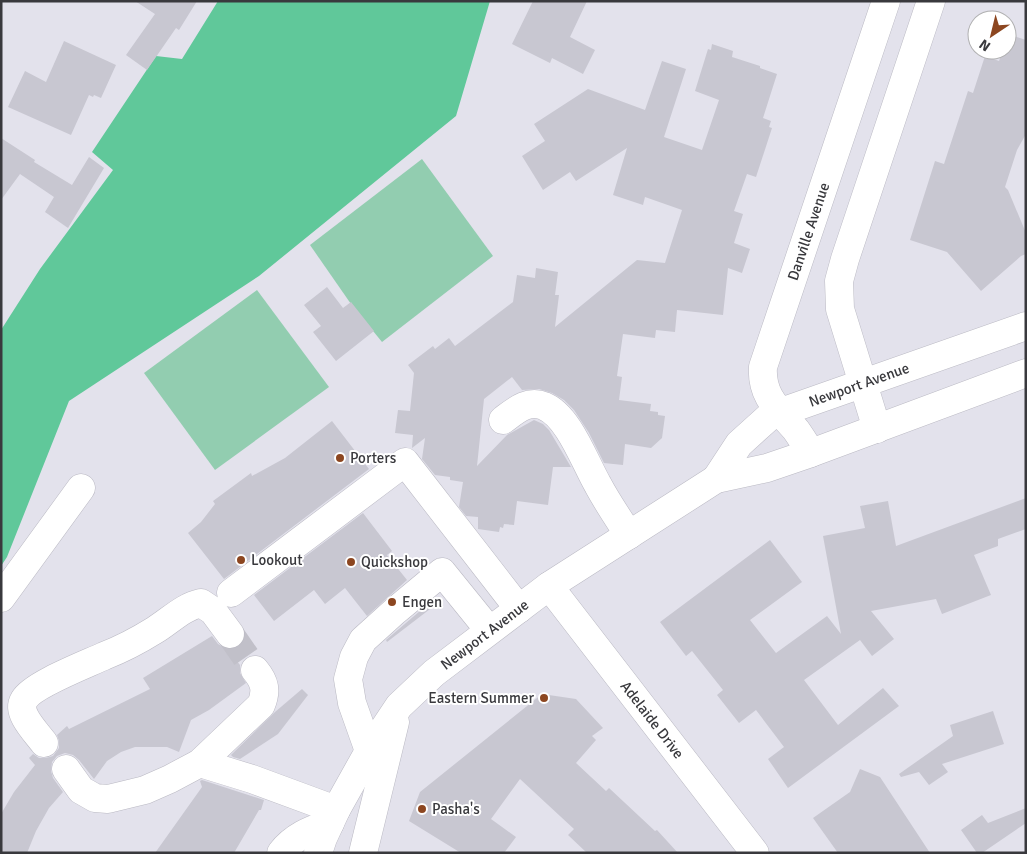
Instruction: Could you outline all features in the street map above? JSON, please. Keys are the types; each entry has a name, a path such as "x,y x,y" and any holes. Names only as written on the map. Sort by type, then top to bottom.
{"street":[{"name":"Danville Avenue","path":"811,453 768,396 762,380 766,356 886,1"},
{"path":"877,429 840,309 840,281 845,259 931,1"},
{"name":"Newport Avenue","path":"716,479 739,444 770,416 1026,326"},
{"name":"Newport Avenue","path":"318,853 333,817 369,751 399,706 434,673 550,586 716,479 767,468 1026,374"},
{"path":"503,420 520,407 534,404 544,406 552,411 568,430 599,487 629,534"},
{"path":"231,593 405,462 519,609"},
{"path":"1,598 81,488"},
{"path":"369,751 352,703 348,679 354,656 364,640 442,572 489,630"},
{"name":"Adelaide Drive","path":"550,586 756,853"},
{"path":"44,743 25,717 22,708 24,700 38,687 118,650 156,629 191,605 201,603 212,611 230,634"},
{"path":"66,769 81,790 95,798 108,799 126,796 170,779 200,763 261,705 265,696 265,685 255,670"},
{"path":"363,853 399,706"},
{"path":"200,763 252,780 333,817"},
{"path":"281,853 292,841 333,817"}],"green space":[{"path":"218,1 490,1 456,116 259,276 69,401 7,557 1,566 1,330 40,269 113,170 92,152 156,56 182,59"},
{"path":"422,159 493,256 382,342 351,304 310,245"},
{"path":"257,290 329,387 215,470 144,373"}],"building":[{"path":"135,1 197,1 179,30 176,28 147,70 126,55 155,14"},
{"path":"533,1 587,1 570,37 595,50 583,74 552,58 550,63 512,44"},
{"path":"1017,37 1026,40 1026,134 1017,150 1005,187 1026,233 1026,254 1021,256 981,291 947,252 910,240 935,161 944,164 968,91 973,93 984,60 1017,60"},
{"path":"64,41 116,65 101,98 89,95 71,135 8,107 25,71 46,82"},
{"path":"712,44 733,51 732,57 777,74 763,118 771,121 769,127 772,128 756,177 747,174 734,211 743,214 734,243 750,249 742,273 728,268 723,315 677,310 675,332 656,330 655,338 623,334 617,376 622,377 619,400 651,404 650,411 658,412 658,415 665,416 662,438 651,448 625,444 623,465 604,463 589,433 574,410 564,400 552,393 539,389 522,390 512,377 484,399 477,466 507,435 534,420 543,424 549,430 571,467 553,467 548,505 517,501 514,525 504,524 503,528 500,527 499,532 478,529 478,517 466,516 459,507 463,482 450,480 450,477 435,475 422,459 425,438 412,448 413,435 395,433 398,410 410,411 414,373 408,365 433,346 435,349 449,338 455,346 513,302 517,275 535,278 536,268 558,272 555,295 559,295 555,327 637,260 665,263 682,210 645,197 643,205 613,195 627,148 576,181 570,172 543,190 522,156 545,141 534,124 588,89 645,110 662,61 686,69 664,137 702,150 719,100 695,91 708,49 711,50"},
{"path":"1,138 35,160 34,162 72,185 89,157 104,168 68,228 45,212 54,197 20,174 1,200"},
{"path":"327,287 343,308 351,302 374,331 336,361 313,332 321,326 304,305"},
{"path":"332,421 369,469 224,579 188,533 201,522 215,504 213,501 251,473 252,476 285,458"},
{"path":"1026,498 1026,529 998,539 998,546 974,555 991,595 942,614 936,599 871,611 894,639 872,656 860,640 804,680 838,725 883,688 899,706 788,788 768,759 784,747 756,710 739,723 717,695 723,690 692,651 686,656 660,622 770,540 802,582 750,620 776,653 827,616 841,634 823,536 865,528 860,506 888,501 896,546"},
{"path":"363,513 392,551 387,555 407,580 367,616 345,588 325,604 314,590 274,621 254,595"},
{"path":"427,605 430,609 387,642 386,640"},
{"path":"212,636 218,644 227,649 240,665 240,673 246,683 209,710 191,720 179,752 167,747 135,747 121,752 107,761 94,779 73,755 65,753 57,756 52,762 51,771 53,778 63,792 49,808 36,831 27,853 1,853 1,814 14,792 35,765 29,758 33,754 39,758 53,756 59,748 57,735 67,726 69,729 150,689 143,678"},
{"path":"302,689 308,695 278,734 240,759 231,755 275,712"},
{"path":"542,694 576,699 603,728 592,736 596,740 576,763 606,791 609,788 655,831 657,830 678,853 587,853 568,835 574,829 520,779 491,819 516,837 504,853 461,853 409,821 420,792"},
{"path":"993,711 1004,744 942,764 948,772 929,785 919,772 901,777 899,774 953,736 950,725"},
{"path":"860,769 880,777 930,853 838,853 813,818 850,792"},
{"path":"202,780 264,800 261,810 259,810 234,853 155,853 202,787 200,781"},
{"path":"1026,808 1026,823 982,853 977,853 961,830 982,815 988,823"}],"tunnel":[{"path":"230,634 255,670"}],"place":[{"name":"Porters","path":"340,458"},
{"name":"Lookout","path":"241,560"},
{"name":"Quickshop","path":"351,562"},
{"name":"Engen","path":"392,602"},
{"name":"Eastern Summer","path":"544,698"},
{"name":"Pasha's","path":"422,809"}]}
